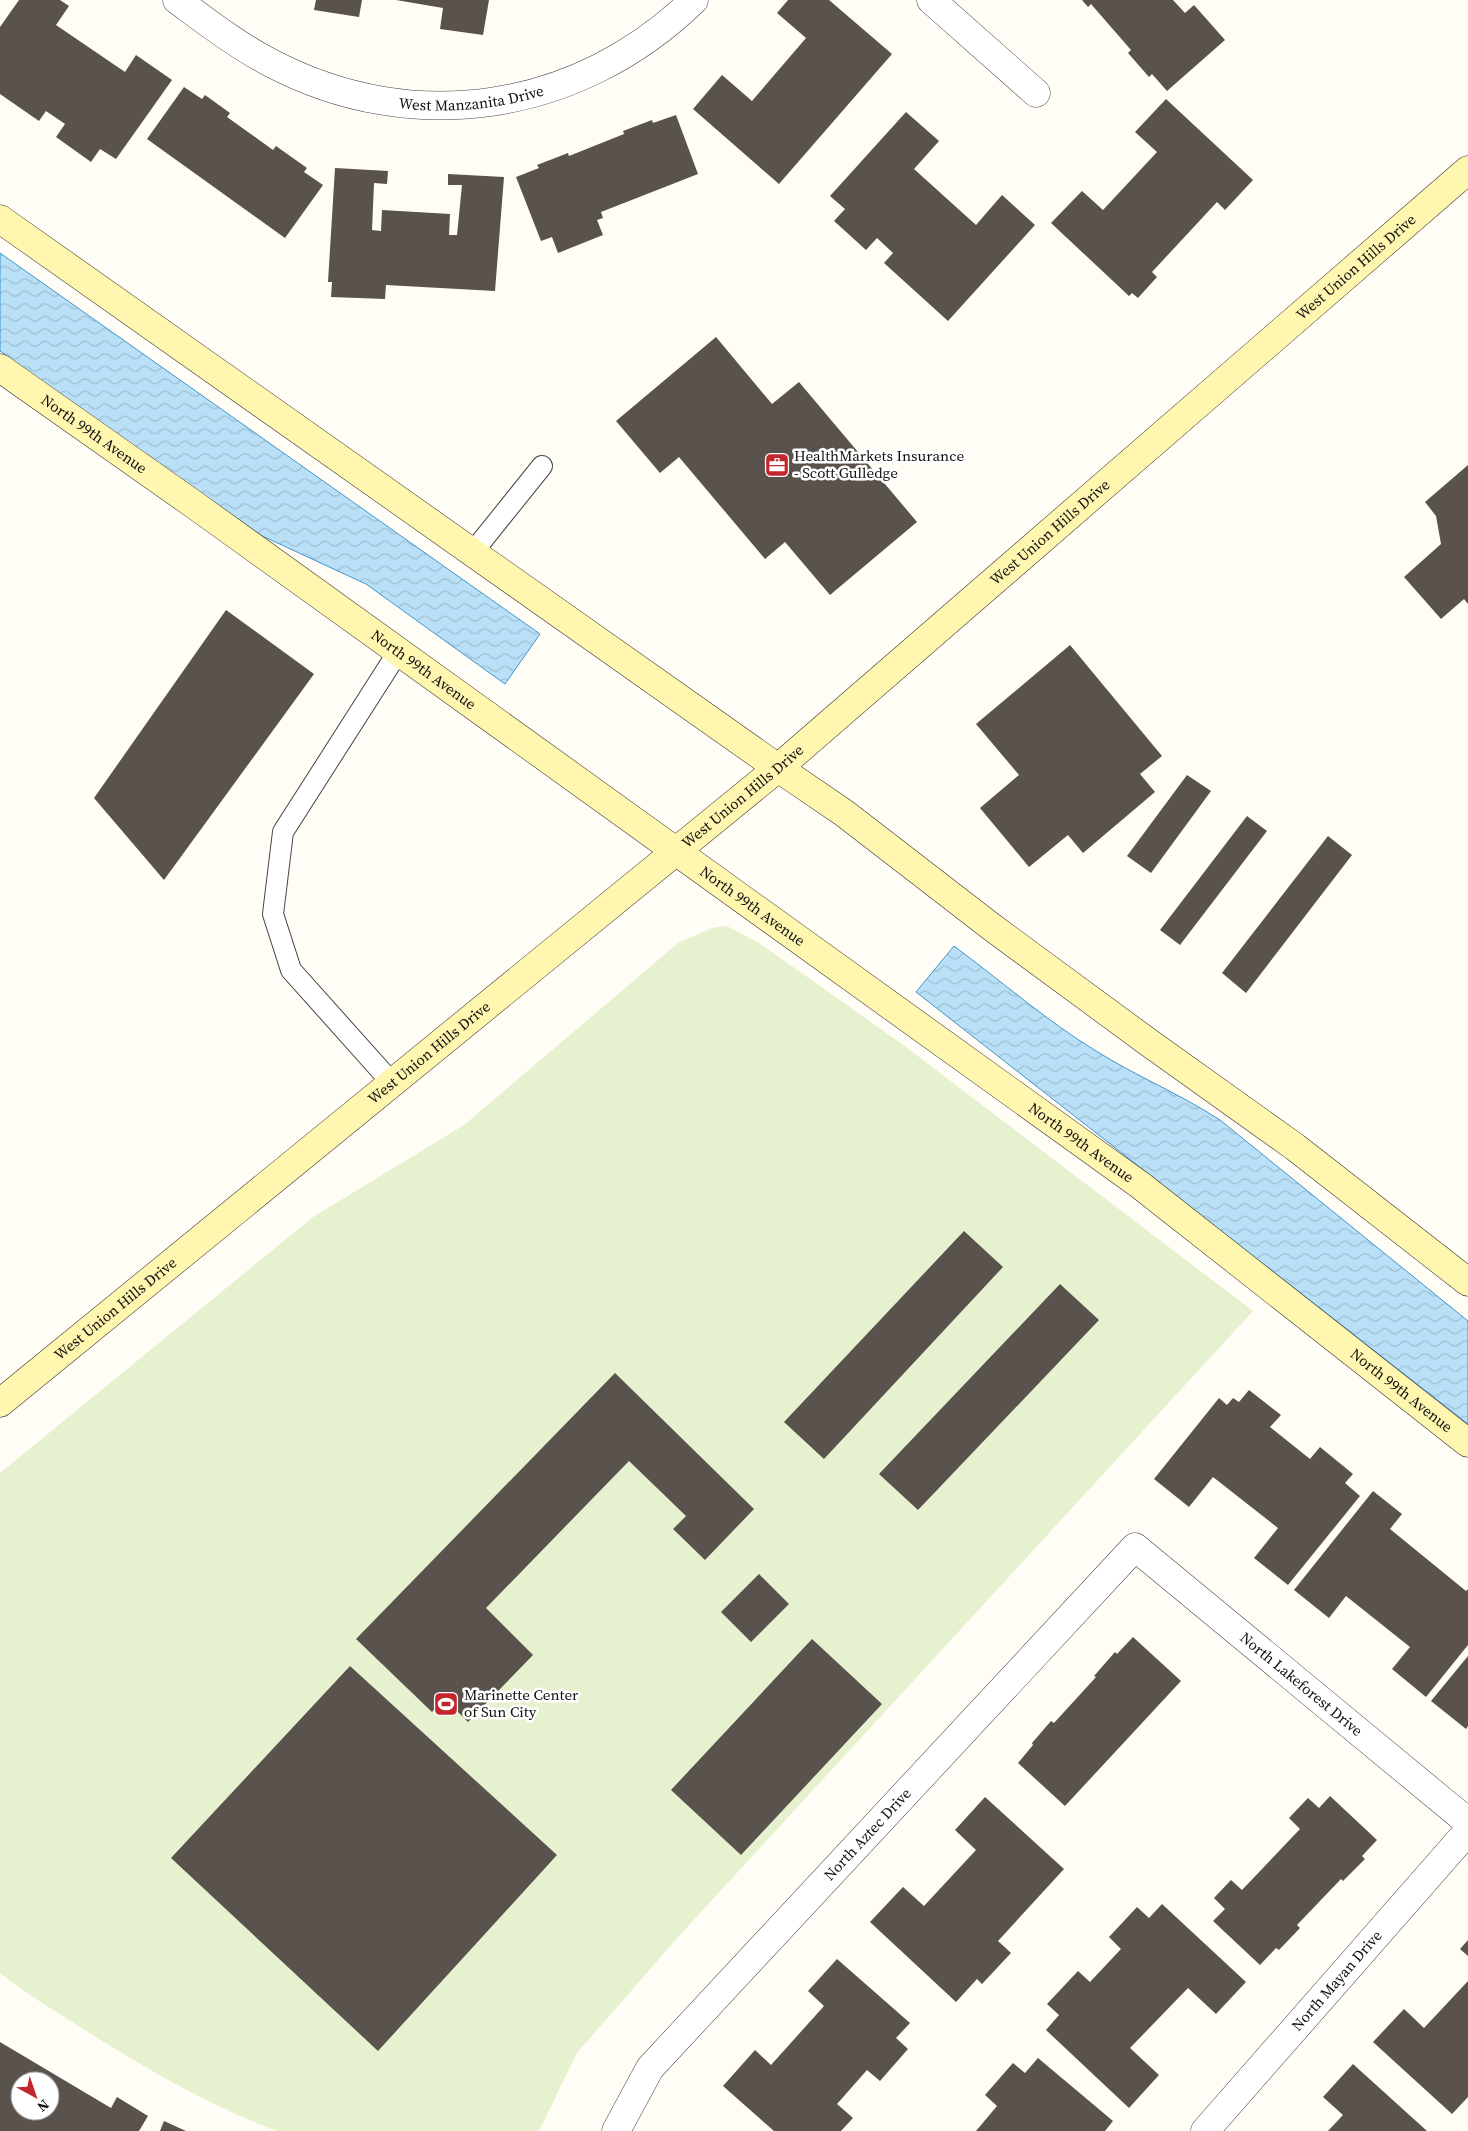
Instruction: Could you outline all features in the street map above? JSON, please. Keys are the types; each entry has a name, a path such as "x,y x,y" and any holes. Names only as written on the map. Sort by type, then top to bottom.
{"main road":[{"name":"West Union Hills Drive","path":"0,1403 778,768 1468,170"},
{"path":"0,219 844,813 993,928 1295,1147 1468,1282"},
{"name":"North 99th Avenue","path":"0,368 196,506 1140,1185 1468,1443"}],"street":[{"name":"West Manzanita Drive","path":"177,0 270,63 312,82 350,94 393,103 438,106 524,97 567,83 608,65 642,45 694,0"},
{"path":"931,0 1036,93"},
{"name":"North Lakeforest Drive","path":"1134,1547 1468,1822"},
{"name":"North Aztec Drive","path":"616,2131 650,2068 1134,1547"},
{"name":"North Mayan Drive","path":"1204,2131 1468,1831"}],"lane":[{"path":"473,552 542,466"},
{"path":"392,1083 292,970 273,914 283,832 398,652"}],"green space":[{"name":"Marinette Center of Sun City","path":"727,926 759,943 902,1044 1253,1311 679,1936 577,2053 539,2131 277,2131 204,2099 157,2073 54,2011 0,1973 0,1473 313,1217 464,1125 678,943 712,928"}],"water":[{"path":"0,253 540,634 505,684 366,584 258,534 0,351"},
{"path":"954,946 1042,1014 1078,1039 1111,1060 1220,1120 1468,1321 1468,1424 916,992"}],"building":[{"path":"19,0 60,0 69,6 56,25 125,72 136,55 172,80 116,159 100,149 91,162 56,137 65,124 46,111 39,121 0,94 0,27"},
{"path":"316,0 362,0 359,17 314,10"},
{"path":"396,0 489,0 483,35 440,29 443,8"},
{"path":"788,0 829,0 892,54 779,184 693,109 722,75 752,101 806,38 777,13"},
{"path":"1082,0 1173,0 1185,13 1194,5 1225,40 1167,91 1152,74 1149,77 1128,53 1131,50 1091,4 1088,7"},
{"path":"184,87 202,99 205,95 230,113 227,117 273,150 276,146 307,168 304,172 323,185 285,238 147,139"},
{"path":"1166,99 1253,180 1225,210 1217,202 1152,272 1157,277 1138,298 1132,293 1129,296 1051,223 1082,191 1103,210 1157,152 1135,132"},
{"path":"906,112 939,141 914,169 976,225 1002,195 1035,225 948,321 884,263 893,253 877,238 866,250 834,221 845,209 830,196"},
{"path":"676,115 698,174 601,212 603,218 597,220 603,235 558,253 552,237 541,241 516,177 539,168 537,165 568,153 569,156 624,134 623,131 652,120 653,123"},
{"path":"335,168 388,171 387,184 374,183 372,230 381,231 382,210 450,214 449,235 457,235 462,185 448,185 448,174 504,177 495,291 386,285 385,299 331,297 332,282 328,282"},
{"name":"HealthMarkets Insurance - Scott Gulledge","path":"716,337 772,404 799,382 917,522 830,595 785,542 765,559 679,457 660,473 616,421"},
{"path":"1468,465 1468,604 1464,599 1441,619 1404,577 1441,544 1436,516 1425,502"},
{"path":"226,610 314,674 164,880 94,798"},
{"path":"1070,645 1162,756 1140,774 1155,792 1083,853 1068,835 1029,867 980,808 1019,775 976,724"},
{"path":"1187,775 1211,791 1151,873 1127,856"},
{"path":"1247,816 1267,831 1180,945 1160,930"},
{"path":"1328,836 1352,855 1246,993 1222,973"},
{"path":"964,1231 1003,1267 824,1459 784,1422"},
{"path":"1060,1284 1099,1320 918,1510 879,1474"},
{"path":"615,1373 754,1509 705,1560 673,1529 686,1516 629,1461 486,1608 533,1655 468,1722 444,1698 432,1712 356,1639"},
{"path":"1249,1390 1281,1415 1270,1427 1310,1459 1320,1447 1353,1474 1345,1483 1360,1496 1288,1585 1254,1558 1278,1528 1213,1477 1189,1507 1154,1479 1219,1398 1227,1405 1233,1398 1239,1402"},
{"path":"1373,1491 1402,1514 1390,1529 1466,1591 1468,1589 1468,1645 1426,1697 1392,1669 1410,1647 1346,1596 1329,1618 1294,1590"},
{"path":"759,1574 789,1604 751,1642 721,1612"},
{"path":"1133,1637 1181,1681 1065,1806 1018,1763 1051,1721 1054,1723 1096,1677 1094,1676 1115,1652 1117,1654"},
{"path":"812,1639 882,1704 741,1855 671,1790"},
{"path":"1468,1656 1468,1726 1466,1729 1431,1701"},
{"path":"350,1666 557,1855 378,2051 171,1858"},
{"path":"1330,1796 1377,1840 1362,1856 1365,1859 1343,1881 1341,1879 1297,1925 1300,1928 1279,1950 1276,1948 1260,1965 1213,1921 1225,1909 1214,1898 1231,1880 1242,1890 1300,1829 1289,1818 1308,1798 1319,1808"},
{"path":"985,1797 1064,1869 998,1941 1011,1953 982,1984 977,1979 956,2002 870,1922 903,1887 924,1906 976,1850 955,1830"},
{"path":"1162,1904 1246,1982 1216,2014 1188,1988 1130,2048 1159,2075 1129,2108 1046,2030 1059,2015 1047,2004 1078,1971 1090,1982 1121,1949 1109,1937 1137,1907 1149,1918"},
{"path":"1468,1940 1468,1956 1460,1949"},
{"path":"837,1959 910,2023 896,2038 908,2049 880,2081 867,2070 837,2104 853,2118 841,2131 774,2131 723,2086 755,2050 771,2065 824,2006 808,1991"},
{"path":"1468,1981 1468,2097 1452,2114 1373,2042 1404,2009 1424,2028"},
{"path":"0,2042 49,2071 10,2071 10,2121 60,2121 60,2078 111,2108 117,2097 148,2116 139,2131 0,2131"},
{"path":"1038,2058 1113,2121 1105,2131 976,2131 997,2106 985,2095 1013,2063 1025,2073"},
{"path":"1353,2064 1427,2131 1328,2131 1343,2115 1323,2097"},
{"path":"164,2121 186,2131 160,2131"}],"place":[{"name":"HealthMarkets Insurance - Scott Gulledge","path":"777,465"},
{"name":"Marinette Center of Sun City","path":"446,1704"}]}
